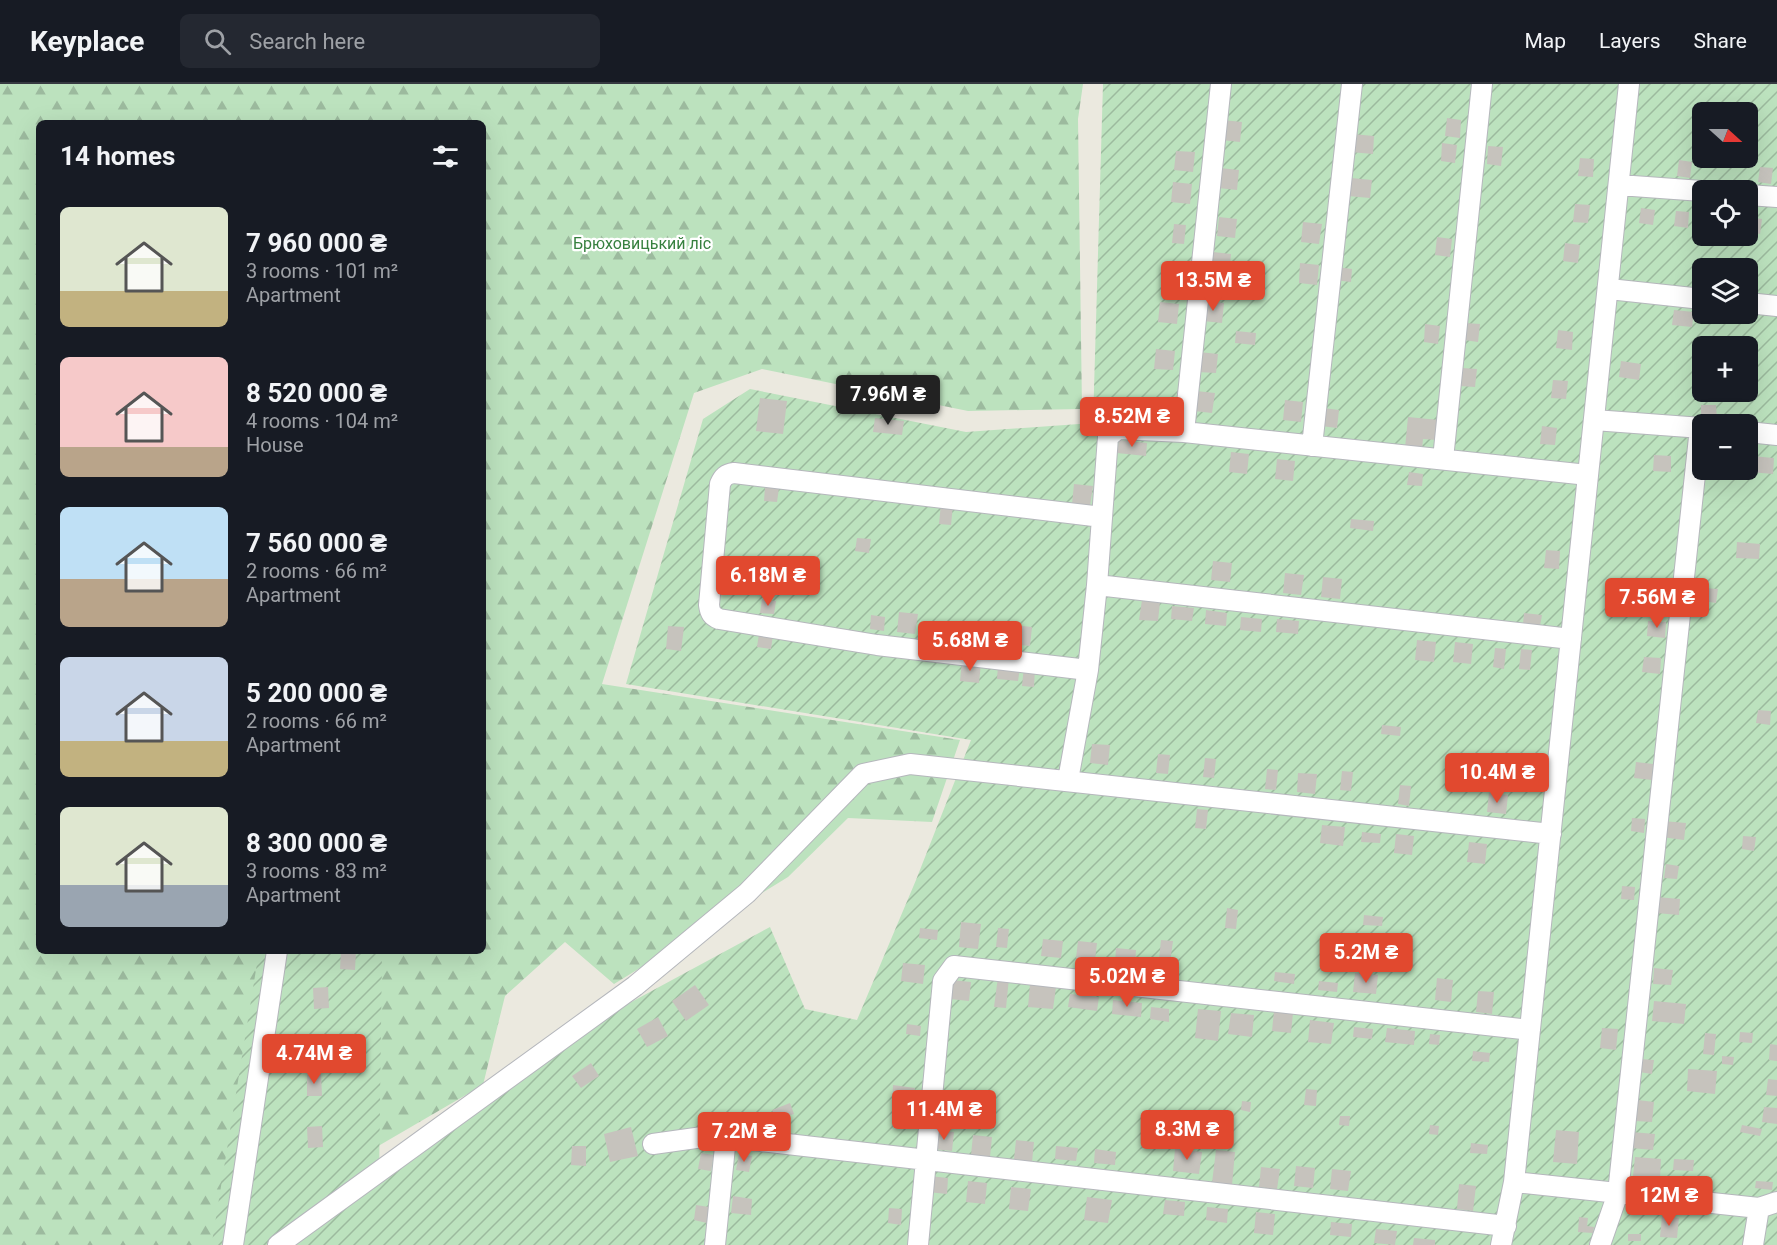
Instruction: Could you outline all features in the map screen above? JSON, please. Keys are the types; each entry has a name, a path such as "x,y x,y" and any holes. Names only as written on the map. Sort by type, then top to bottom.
{"street":[{"path":"1184,432 1221,84"},
{"path":"1312,446 1352,84"},
{"path":"1443,459 1482,84"},
{"path":"1501,1245 1514,1182 1629,84"},
{"path":"1619,185 1692,190"},
{"path":"1758,196 1777,197"},
{"path":"1609,290 1692,297"},
{"path":"1758,304 1777,306"},
{"path":"1594,420 1692,427"},
{"path":"1068,780 1088,670 1108,437 1118,429 1184,432 1588,475"},
{"path":"1758,433 1777,435"},
{"path":"1088,670 877,645 719,619 710,611 709,605 718,506 722,478 734,473 1102,517"},
{"path":"1600,1245 1618,1193 1695,480"},
{"path":"1097,585 1571,639"},
{"path":"278,1245 635,986 747,892 863,774 910,764 1551,834"},
{"path":"233,1245 277,954"},
{"path":"918,1245 943,981 954,966 1530,1030"},
{"path":"653,1144 710,1136 726,1137 1506,1226"},
{"path":"715,1245 726,1137"},
{"path":"1514,1182 1768,1205 1753,1245"}],"green space":[{"name":"Брюховицький ліс","path":"0,84 1083,84 1078,119 1082,409 968,411 762,369 694,393 602,684 960,740 932,822 848,818 788,877 614,984 565,942 505,996 483,1085 368,1152 280,1245 0,1245"},
{"path":"1103,84 1777,84 1777,1245 216,1245 212,1242 259,954 382,954 379,1181 587,1026 770,927 805,1009 857,1020 916,880 971,740 626,684 703,419 750,389 966,432 1093,423"}],"building":[{"path":"1447,118 1461,120 1460,138 1445,136"},
{"path":"1223,120 1242,122 1240,142 1221,140"},
{"path":"1352,134 1374,136 1373,154 1350,152"},
{"path":"1442,143 1457,145 1455,163 1441,161"},
{"path":"1488,146 1503,147 1501,166 1487,164"},
{"path":"1176,151 1195,152 1193,172 1174,170"},
{"path":"1580,158 1594,159 1593,177 1578,176"},
{"path":"1679,160 1692,162 1690,178 1677,176"},
{"path":"1760,167 1773,168 1771,184 1758,182"},
{"path":"1220,168 1239,170 1237,190 1218,188"},
{"path":"1351,178 1372,180 1370,198 1348,196"},
{"path":"1173,182 1192,184 1190,204 1171,202"},
{"path":"1575,204 1590,205 1588,223 1573,222"},
{"path":"1641,208 1655,210 1653,225 1639,223"},
{"path":"1676,211 1689,212 1688,228 1674,226"},
{"path":"1219,217 1237,219 1235,238 1217,236"},
{"path":"1758,218 1762,219 1760,234 1758,234"},
{"path":"1303,222 1322,224 1319,244 1301,242"},
{"path":"1174,224 1186,225 1184,244 1172,243"},
{"path":"1437,237 1452,239 1450,257 1435,255"},
{"path":"1565,243 1580,245 1578,263 1563,261"},
{"path":"1213,252 1231,254 1229,274 1211,272"},
{"path":"1165,261 1184,263 1182,283 1163,281"},
{"path":"1300,263 1319,265 1317,285 1299,283"},
{"path":"1336,267 1352,269 1351,282 1334,280"},
{"path":"1205,301 1224,303 1222,323 1203,321"},
{"path":"1160,302 1179,304 1177,324 1158,322"},
{"path":"1674,310 1692,312 1692,327 1672,325"},
{"path":"1465,323 1480,324 1478,342 1464,340"},
{"path":"1425,324 1440,326 1438,344 1424,342"},
{"path":"1558,330 1573,332 1572,350 1556,348"},
{"path":"1236,331 1256,333 1255,345 1235,343"},
{"path":"1156,349 1175,351 1173,370 1154,369"},
{"path":"1199,352 1218,354 1216,373 1197,372"},
{"path":"1621,361 1641,364 1639,380 1619,377"},
{"path":"1462,368 1477,369 1475,387 1460,386"},
{"path":"1553,380 1568,381 1566,399 1551,398"},
{"path":"1196,391 1215,393 1212,413 1194,411"},
{"path":"760,398 787,401 783,434 756,431"},
{"path":"1285,400 1303,402 1301,422 1283,420"},
{"path":"1701,405 1716,405 1717,414 1701,414"},
{"path":"1323,408 1339,410 1337,428 1321,426"},
{"path":"1408,417 1439,420 1437,440 1423,439 1422,449 1405,448"},
{"path":"875,418 904,421 902,435 873,432"},
{"path":"1542,426 1557,428 1555,445 1540,444"},
{"path":"1119,440 1147,443 1146,456 1117,453"},
{"path":"1231,452 1249,454 1247,474 1229,472"},
{"path":"1654,455 1671,456 1671,472 1653,471"},
{"path":"1758,457 1774,458 1773,474 1758,473"},
{"path":"1277,459 1295,461 1293,481 1275,479"},
{"path":"1409,472 1423,474 1422,486 1407,485"},
{"path":"1074,484 1093,486 1090,506 1072,504"},
{"path":"765,487 779,488 777,502 764,501"},
{"path":"941,504 953,505 951,525 939,524"},
{"path":"1351,519 1374,521 1373,531 1350,528"},
{"path":"857,538 871,539 869,553 855,551"},
{"path":"1737,542 1760,544 1759,559 1736,558"},
{"path":"1546,550 1560,551 1559,569 1544,568"},
{"path":"1213,561 1232,563 1230,582 1211,580"},
{"path":"1285,573 1304,575 1301,595 1283,593"},
{"path":"1323,577 1342,579 1340,599 1321,597"},
{"path":"1705,588 1718,589 1716,603 1703,601"},
{"path":"762,599 776,601 774,614 760,613"},
{"path":"1142,600 1160,602 1158,621 1139,620"},
{"path":"1172,606 1194,608 1192,621 1171,619"},
{"path":"1206,610 1227,613 1226,626 1205,624"},
{"path":"899,612 918,614 915,634 897,632"},
{"path":"1524,613 1542,615 1540,626 1523,624"},
{"path":"871,615 885,617 884,631 870,629"},
{"path":"1241,617 1262,619 1261,632 1240,630"},
{"path":"1277,619 1299,621 1298,634 1276,632"},
{"path":"1648,621 1666,622 1665,638 1647,636"},
{"path":"1013,625 1032,627 1030,646 1011,644"},
{"path":"668,626 684,627 681,651 666,649"},
{"path":"759,634 773,635 771,649 757,647"},
{"path":"1417,640 1436,642 1434,662 1415,660"},
{"path":"1455,642 1473,644 1471,664 1453,662"},
{"path":"1495,648 1506,649 1504,669 1493,667"},
{"path":"1521,649 1532,650 1530,670 1519,669"},
{"path":"1644,657 1661,658 1660,674 1642,672"},
{"path":"962,661 981,663 979,683 960,681"},
{"path":"998,666 1020,668 1018,681 997,679"},
{"path":"1024,666 1035,668 1034,687 1022,686"},
{"path":"1758,710 1771,711 1770,725 1756,723"},
{"path":"1382,725 1401,727 1400,736 1381,734"},
{"path":"1092,744 1110,745 1108,765 1090,763"},
{"path":"1158,754 1170,755 1168,774 1156,773"},
{"path":"1205,758 1216,759 1214,778 1203,777"},
{"path":"1636,762 1653,764 1652,780 1634,778"},
{"path":"1267,769 1278,770 1276,790 1265,789"},
{"path":"1342,771 1353,772 1351,791 1340,790"},
{"path":"1298,773 1317,774 1315,794 1297,792"},
{"path":"1400,785 1411,786 1409,806 1398,804"},
{"path":"1489,793 1508,795 1506,814 1487,812"},
{"path":"1197,809 1208,810 1206,829 1195,828"},
{"path":"1632,818 1645,819 1644,833 1631,831"},
{"path":"1663,821 1686,823 1684,840 1662,837"},
{"path":"1322,825 1345,827 1343,846 1320,843"},
{"path":"1362,832 1381,834 1380,843 1361,842"},
{"path":"1396,834 1414,836 1412,855 1394,853"},
{"path":"1743,836 1756,837 1754,851 1742,849"},
{"path":"1469,842 1487,844 1485,864 1467,862"},
{"path":"1666,864 1679,866 1677,879 1664,878"},
{"path":"1622,886 1635,887 1634,900 1621,899"},
{"path":"1657,897 1680,899 1679,915 1656,913"},
{"path":"1227,908 1238,910 1236,929 1225,928"},
{"path":"1364,915 1383,917 1382,926 1363,925"},
{"path":"961,922 981,924 978,949 959,947"},
{"path":"920,928 938,930 937,940 919,938"},
{"path":"998,928 1009,929 1007,948 996,947"},
{"path":"1043,939 1063,941 1061,958 1041,956"},
{"path":"1161,940 1173,941 1169,970 1158,969"},
{"path":"1078,941 1097,943 1095,960 1076,958"},
{"path":"1116,948 1136,950 1135,966 1115,964"},
{"path":"341,954 356,954 355,970 340,969"},
{"path":"903,963 925,965 923,984 901,981"},
{"path":"1654,968 1673,970 1671,985 1653,984"},
{"path":"1275,972 1295,974 1294,984 1274,981"},
{"path":"1355,973 1378,975 1376,994 1353,992"},
{"path":"998,977 1009,978 1006,1008 994,1007"},
{"path":"1437,978 1453,980 1451,1002 1435,1000"},
{"path":"952,980 971,982 969,1001 950,999"},
{"path":"1319,981 1338,983 1337,992 1318,990"},
{"path":"1030,984 1056,987 1053,1009 1028,1007"},
{"path":"695,985 709,1005 686,1021 672,1001"},
{"path":"328,987 329,1008 314,1009 313,988"},
{"path":"1478,991 1494,992 1492,1014 1476,1012"},
{"path":"1070,994 1099,997 1097,1011 1068,1007"},
{"path":"1113,1000 1142,1003 1141,1017 1112,1014"},
{"path":"1654,1001 1686,1004 1684,1024 1652,1021"},
{"path":"1151,1007 1169,1009 1169,1022 1150,1019"},
{"path":"1198,1009 1221,1011 1218,1041 1195,1038"},
{"path":"1274,1011 1293,1013 1291,1033 1272,1031"},
{"path":"1231,1013 1254,1015 1252,1037 1228,1034"},
{"path":"658,1017 668,1036 647,1047 637,1029"},
{"path":"1310,1020 1334,1023 1331,1044 1308,1042"},
{"path":"907,1024 921,1026 920,1036 906,1034"},
{"path":"1354,1027 1373,1029 1372,1039 1353,1037"},
{"path":"1387,1028 1415,1031 1414,1045 1385,1042"},
{"path":"1602,1028 1618,1029 1616,1050 1600,1048"},
{"path":"1740,1032 1753,1033 1752,1043 1739,1042"},
{"path":"1705,1033 1716,1034 1714,1055 1703,1054"},
{"path":"1430,1034 1440,1035 1439,1045 1429,1044"},
{"path":"1770,1044 1777,1045 1777,1061 1769,1060"},
{"path":"1473,1051 1490,1053 1489,1062 1472,1061"},
{"path":"1722,1056 1734,1057 1733,1065 1722,1064"},
{"path":"1640,1059 1654,1060 1652,1074 1639,1072"},
{"path":"591,1063 599,1076 581,1088 572,1076"},
{"path":"1688,1069 1717,1071 1715,1094 1687,1091"},
{"path":"321,1074 322,1096 307,1096 307,1075"},
{"path":"1768,1079 1777,1080 1777,1096 1766,1095"},
{"path":"893,1085 915,1088 913,1106 892,1104"},
{"path":"1306,1089 1317,1090 1316,1106 1304,1105"},
{"path":"1638,1100 1654,1102 1652,1122 1635,1121"},
{"path":"1242,1101 1251,1102 1250,1112 1241,1110"},
{"path":"790,1103 794,1114 776,1120 772,1110"},
{"path":"1764,1107 1777,1108 1777,1124 1762,1122"},
{"path":"1340,1116 1350,1116 1349,1126 1339,1125"},
{"path":"1430,1125 1439,1126 1438,1135 1429,1134"},
{"path":"1742,1125 1762,1129 1760,1136 1740,1132"},
{"path":"322,1126 323,1147 308,1148 307,1127"},
{"path":"631,1127 638,1156 610,1162 604,1134"},
{"path":"935,1130 954,1132 952,1151 933,1149"},
{"path":"1556,1130 1579,1132 1577,1164 1553,1162"},
{"path":"1632,1132 1655,1134 1653,1150 1631,1148"},
{"path":"973,1135 992,1137 990,1157 971,1155"},
{"path":"1016,1140 1034,1142 1032,1162 1014,1159"},
{"path":"1471,1143 1488,1145 1487,1154 1470,1153"},
{"path":"572,1146 586,1146 586,1166 571,1165"},
{"path":"1056,1146 1078,1148 1076,1161 1055,1159"},
{"path":"1095,1149 1116,1152 1115,1165 1094,1163"},
{"path":"1175,1149 1202,1152 1199,1174 1173,1171"},
{"path":"1216,1150 1235,1152 1232,1185 1212,1183"},
{"path":"701,1153 714,1155 711,1171 698,1169"},
{"path":"739,1154 752,1156 749,1172 736,1170"},
{"path":"1635,1157 1661,1159 1660,1178 1633,1176"},
{"path":"1674,1159 1694,1160 1693,1171 1673,1170"},
{"path":"1296,1166 1315,1168 1313,1188 1294,1186"},
{"path":"1261,1167 1280,1169 1277,1189 1259,1187"},
{"path":"1332,1169 1351,1171 1348,1191 1330,1189"},
{"path":"929,1176 948,1178 947,1194 928,1192"},
{"path":"968,1181 987,1183 985,1204 966,1202"},
{"path":"1756,1181 1773,1182 1772,1190 1755,1188"},
{"path":"1459,1184 1476,1186 1473,1211 1457,1209"},
{"path":"1011,1187 1031,1189 1028,1211 1009,1209"},
{"path":"733,1196 752,1199 751,1215 731,1213"},
{"path":"1087,1197 1112,1200 1108,1223 1084,1220"},
{"path":"1165,1200 1185,1202 1184,1216 1163,1214"},
{"path":"696,1205 709,1207 707,1223 694,1220"},
{"path":"1207,1207 1228,1209 1227,1223 1206,1220"},
{"path":"889,1208 902,1209 901,1225 888,1223"},
{"path":"1256,1212 1275,1214 1273,1235 1254,1233"},
{"path":"1662,1216 1679,1218 1677,1238 1660,1237"},
{"path":"1579,1217 1588,1218 1587,1226 1594,1227 1593,1233 1578,1232"},
{"path":"1331,1222 1352,1224 1351,1237 1330,1235"},
{"path":"1376,1229 1397,1231 1395,1245 1374,1243"},
{"path":"1628,1234 1641,1234 1641,1241 1628,1241"},
{"path":"1414,1238 1435,1240 1435,1245 1413,1245"}]}
